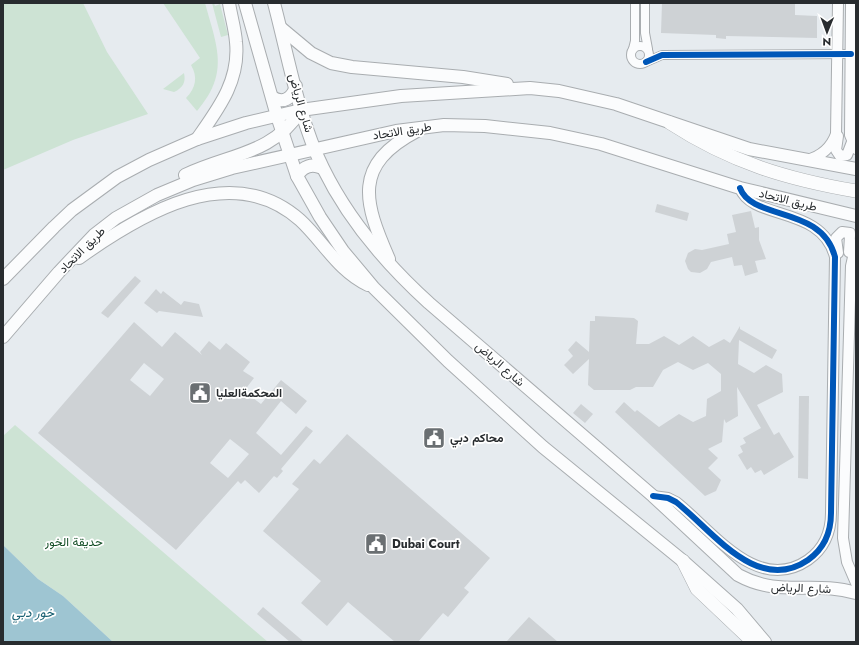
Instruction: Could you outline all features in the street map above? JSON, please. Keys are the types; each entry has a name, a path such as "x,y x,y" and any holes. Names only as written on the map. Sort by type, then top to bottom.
{"main road":[{"path":"197,139 220,106 233,80 236,44 229,3"},
{"path":"245,3 282,134 297,176 320,216 344,251 374,288 448,360 543,447 683,561 737,609 766,642"},
{"name":"شارع الرياض","path":"274,3 301,110 322,168 341,203 369,242 395,271 429,303 653,496 738,575 764,586 778,588 830,587 856,593"},
{"path":"280,27 311,53 331,63 352,67 463,77 530,88 559,91 608,102 643,112 670,123 749,149 856,169"},
{"path":"272,97 281,101 287,100 291,96 296,86"},
{"path":"3,279 54,226 96,192 117,177 197,139 246,123 301,110 401,96 530,88"},
{"path":"157,195 179,178 254,150 282,134 301,110"},
{"path":"670,123 696,140 751,166 789,177 856,191"},
{"path":"395,271 372,219 369,204 371,172 380,159 403,139 432,126"},
{"name":"طريق الاتحاد","path":"3,337 59,272 94,235 116,218 157,195 193,180 232,168 396,131 432,126 485,126 568,137 601,144 740,188 856,216"},
{"path":"297,176 308,166 322,168"},
{"path":"59,272 102,241 146,216 186,199 219,193 236,193 268,201 289,211 349,274 374,288"},
{"path":"683,561 698,589 753,642"}],"street":[{"path":"636,3 635,41 632,57 634,61 639,64 662,55"},
{"path":"645,3 645,37 649,56 646,62"},
{"path":"807,160 823,153 830,146 834,138 836,125 838,3"},
{"path":"836,125 839,131 836,150 837,154 844,156 847,155 854,146 850,135 853,101 851,3"},
{"path":"633,49 642,46 662,55 851,54"},
{"path":"740,188 744,196 751,202 797,218 822,233 833,248 836,263"},
{"path":"653,496 661,496 676,502 745,561 759,567 773,570 801,565 813,557 823,546 831,524 836,263 837,235 839,233 845,232 850,236 848,258 851,266"},
{"path":"856,244 851,266 843,538 847,562 856,583"}],"green space":[{"path":"3,3 83,3 107,52 148,114 73,140 3,170"},
{"path":"163,3 205,3 218,59 214,84 197,111 186,98 192,90 195,82 195,74 191,65 200,58"},
{"path":"212,3 214,3 215,6 220,4 228,35 221,37"},
{"path":"184,73 185,79 180,89 174,92 163,89"},
{"name":"حديقة الخور","path":"15,425 268,642 113,642 63,596 38,579 3,545 3,436"}],"water":[{"name":"خور دبي","path":"3,545 38,579 63,596 113,642 3,642"}],"building":[{"path":"662,3 795,3 795,15 817,16 817,38 726,36 726,39 716,38 716,35 661,33"},
{"path":"657,204 689,213 687,221 655,212"},
{"path":"751,211 755,228 759,227 759,240 766,259 755,261 758,272 745,276 742,265 734,266 732,257 711,262 707,269 700,273 691,272 688,269 685,261 688,253 695,249 702,250 729,244 727,234 736,232 732,215"},
{"path":"135,276 141,281 108,318 101,313"},
{"path":"156,289 161,294 163,291 181,305 184,301 199,304 203,317 159,311 157,313 144,303"},
{"path":"595,316 634,318 638,321 636,344 649,344 664,336 679,345 693,336 709,347 724,339 730,343 740,326 740,329 777,350 772,359 739,340 738,364 754,373 766,365 782,374 783,392 757,405 774,435 779,432 794,457 764,475 761,470 755,473 751,467 747,470 738,455 743,452 740,446 746,443 743,438 761,428 737,387 738,416 726,423 724,419 722,442 708,449 718,458 708,468 721,480 716,491 705,496 615,412 624,402 635,412 637,410 659,427 679,414 693,422 706,416 707,399 721,391 721,374 708,363 693,370 678,362 663,370 653,387 636,387 630,390 594,390 588,385 589,359 573,374 564,365 573,356 568,350 576,341 589,352 590,321 595,321"},
{"path":"134,322 162,347 175,332 202,355 200,352 209,341 220,350 226,343 250,362 243,371 254,378 244,391 261,404 281,380 307,401 296,414 281,401 256,433 281,455 306,426 313,431 281,469 283,471 277,478 274,476 259,493 245,480 241,484 238,481 176,550 38,433","holes":["144,363 164,379 150,396 130,380","230,439 249,454 228,478 210,463"]},
{"path":"799,396 809,396 808,479 798,478"},
{"path":"581,404 593,414 585,423 573,413"},
{"name":"Dubai Court","path":"347,434 490,558 464,588 469,592 448,617 443,613 418,642 395,642 348,602 327,626 301,603 321,581 263,531 299,489 292,484 314,459 320,464"},
{"path":"263,607 304,642 290,642 257,614"},
{"path":"529,617 558,642 506,642"}],"cycle path":[{"path":"646,62 662,55 851,54"},
{"path":"653,496 668,498 676,502 736,555 753,564 771,570 789,569 808,560 823,545 830,527 835,257 828,240 816,229 802,221 758,205 747,198 740,188"}],"place":[{"name":"المحكمةالعليا","path":"200,393"},
{"name":"محاكم دبي","path":"434,438"},
{"name":"Dubai Court","path":"376,544"}]}
